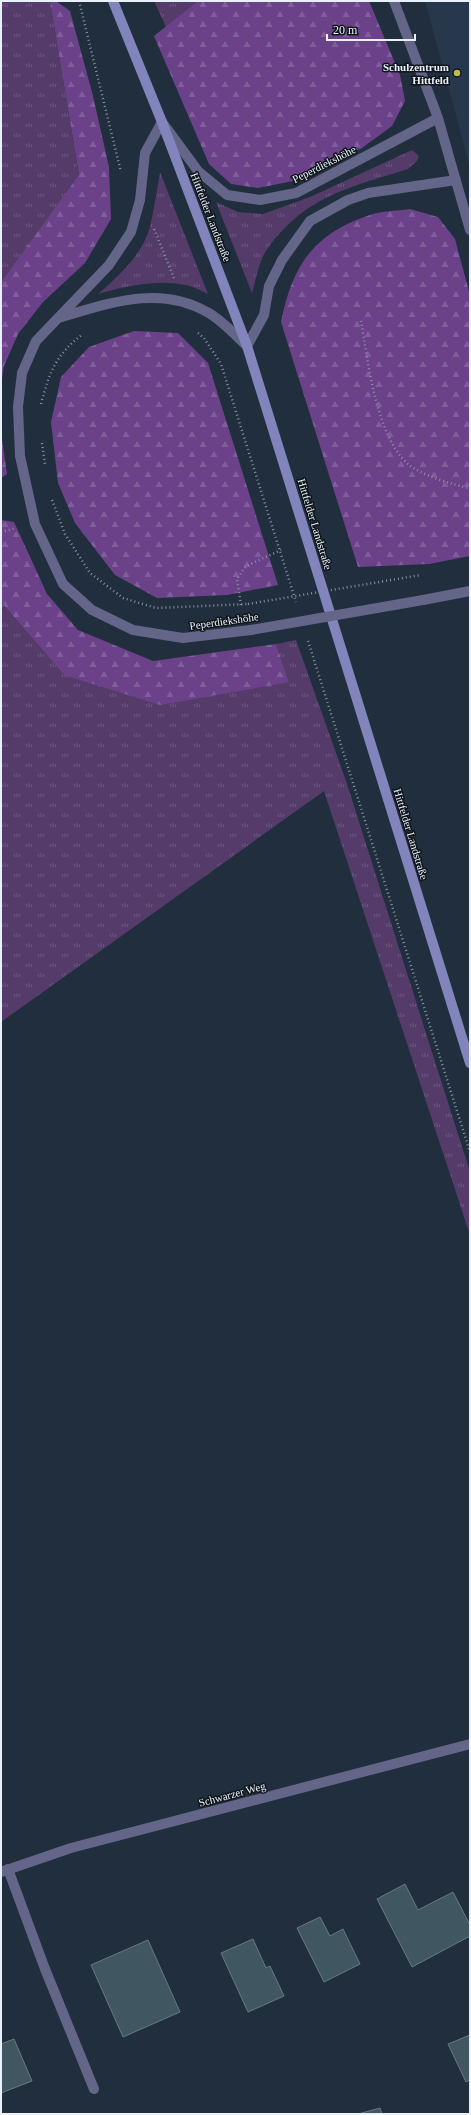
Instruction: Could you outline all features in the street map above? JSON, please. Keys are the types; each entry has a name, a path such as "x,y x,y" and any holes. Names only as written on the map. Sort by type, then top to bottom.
{"main road":[{"name":"Hittfelder Landstraße","path":"113,1 162,122 247,346 470,1063"}],"street":[{"path":"394,1 438,118 470,230"},
{"name":"Peperdiekshöhe","path":"438,118 296,193 260,200 228,195 198,172 162,122 145,153 140,200 131,232 109,265 36,341 22,373 18,407 20,456 36,524 63,584 92,610 133,630 183,638 251,630 470,591"},
{"path":"58,318 116,302 153,296 177,300 208,312 247,346 264,315 269,286 282,260 310,221 348,200 368,193 456,180"},
{"name":"Schwarzer Weg","path":"5,1870 71,1848 470,1744"},
{"path":"5,1870 94,2090"}],"path":[{"path":"80,1 121,172 126,178"},
{"path":"152,225 174,279"},
{"path":"361,320 370,369 386,435 392,446 409,466 454,486 470,488"},
{"path":"193,329 204,338 221,364 281,550 296,603"},
{"path":"40,407 48,376 63,351 82,334"},
{"path":"41,436 46,472"},
{"path":"52,498 65,534 90,573 123,598 156,608 241,605 421,575"},
{"path":"241,605 237,579 246,566 281,550"},
{"path":"307,640 470,1152"}],"shaded area":[{"name":"Schulzentrum Hittfeld","path":"425,1 470,1 470,169 464,145"}],"green space":[{"path":"1,1 50,1 79,176 1,282"},
{"path":"50,1 56,1 70,11 93,96 109,167 111,219 85,263 43,302 18,334 4,366 1,385 1,282 79,175"},
{"path":"154,1 198,1 166,27"},
{"path":"198,1 369,1 400,75 405,101 392,126 362,148 293,181 258,188 231,184 209,164 154,36"},
{"path":"412,150 419,156 417,161 408,169 348,188 330,196 297,216 282,230 262,258 252,293 216,202 238,212 263,214 310,197"},
{"path":"160,172 208,294 194,287 174,283 152,283 119,288 98,294 129,264 141,247 150,227"},
{"path":"410,209 438,217 455,239 470,295 470,556 429,564 358,567 281,322 291,285 299,269 319,243 332,233 348,224 372,214"},
{"path":"134,331 178,333 208,363 278,585 227,595 157,598 115,575 75,523 58,483 51,422 61,377 89,347"},
{"path":"1,432 7,474 1,478"},
{"path":"1,520 14,522 47,594 78,630 153,661 276,644 289,682 160,705 64,675 1,602"},
{"path":"1,602 64,675 289,682 276,644 296,640 347,784 470,1172 470,1235 324,791 1,1022"}],"building":[{"path":"405,1884 418,1910 453,1892 470,1925 470,1936 412,1967 377,1899"},
{"path":"320,1917 330,1936 343,1929 360,1964 324,1982 297,1928"},
{"path":"253,1939 266,1968 270,1966 284,1996 248,2012 221,1953"},
{"path":"148,1940 180,2012 123,2037 91,1965"},
{"path":"470,2035 470,2080 466,2082 448,2044"},
{"path":"14,2039 32,2081 1,2093 1,2044"},
{"path":"380,2108 382,2114 358,2114"}],"place":[{"name":"Schulzentrum Hittfeld","path":"457,73"}]}
